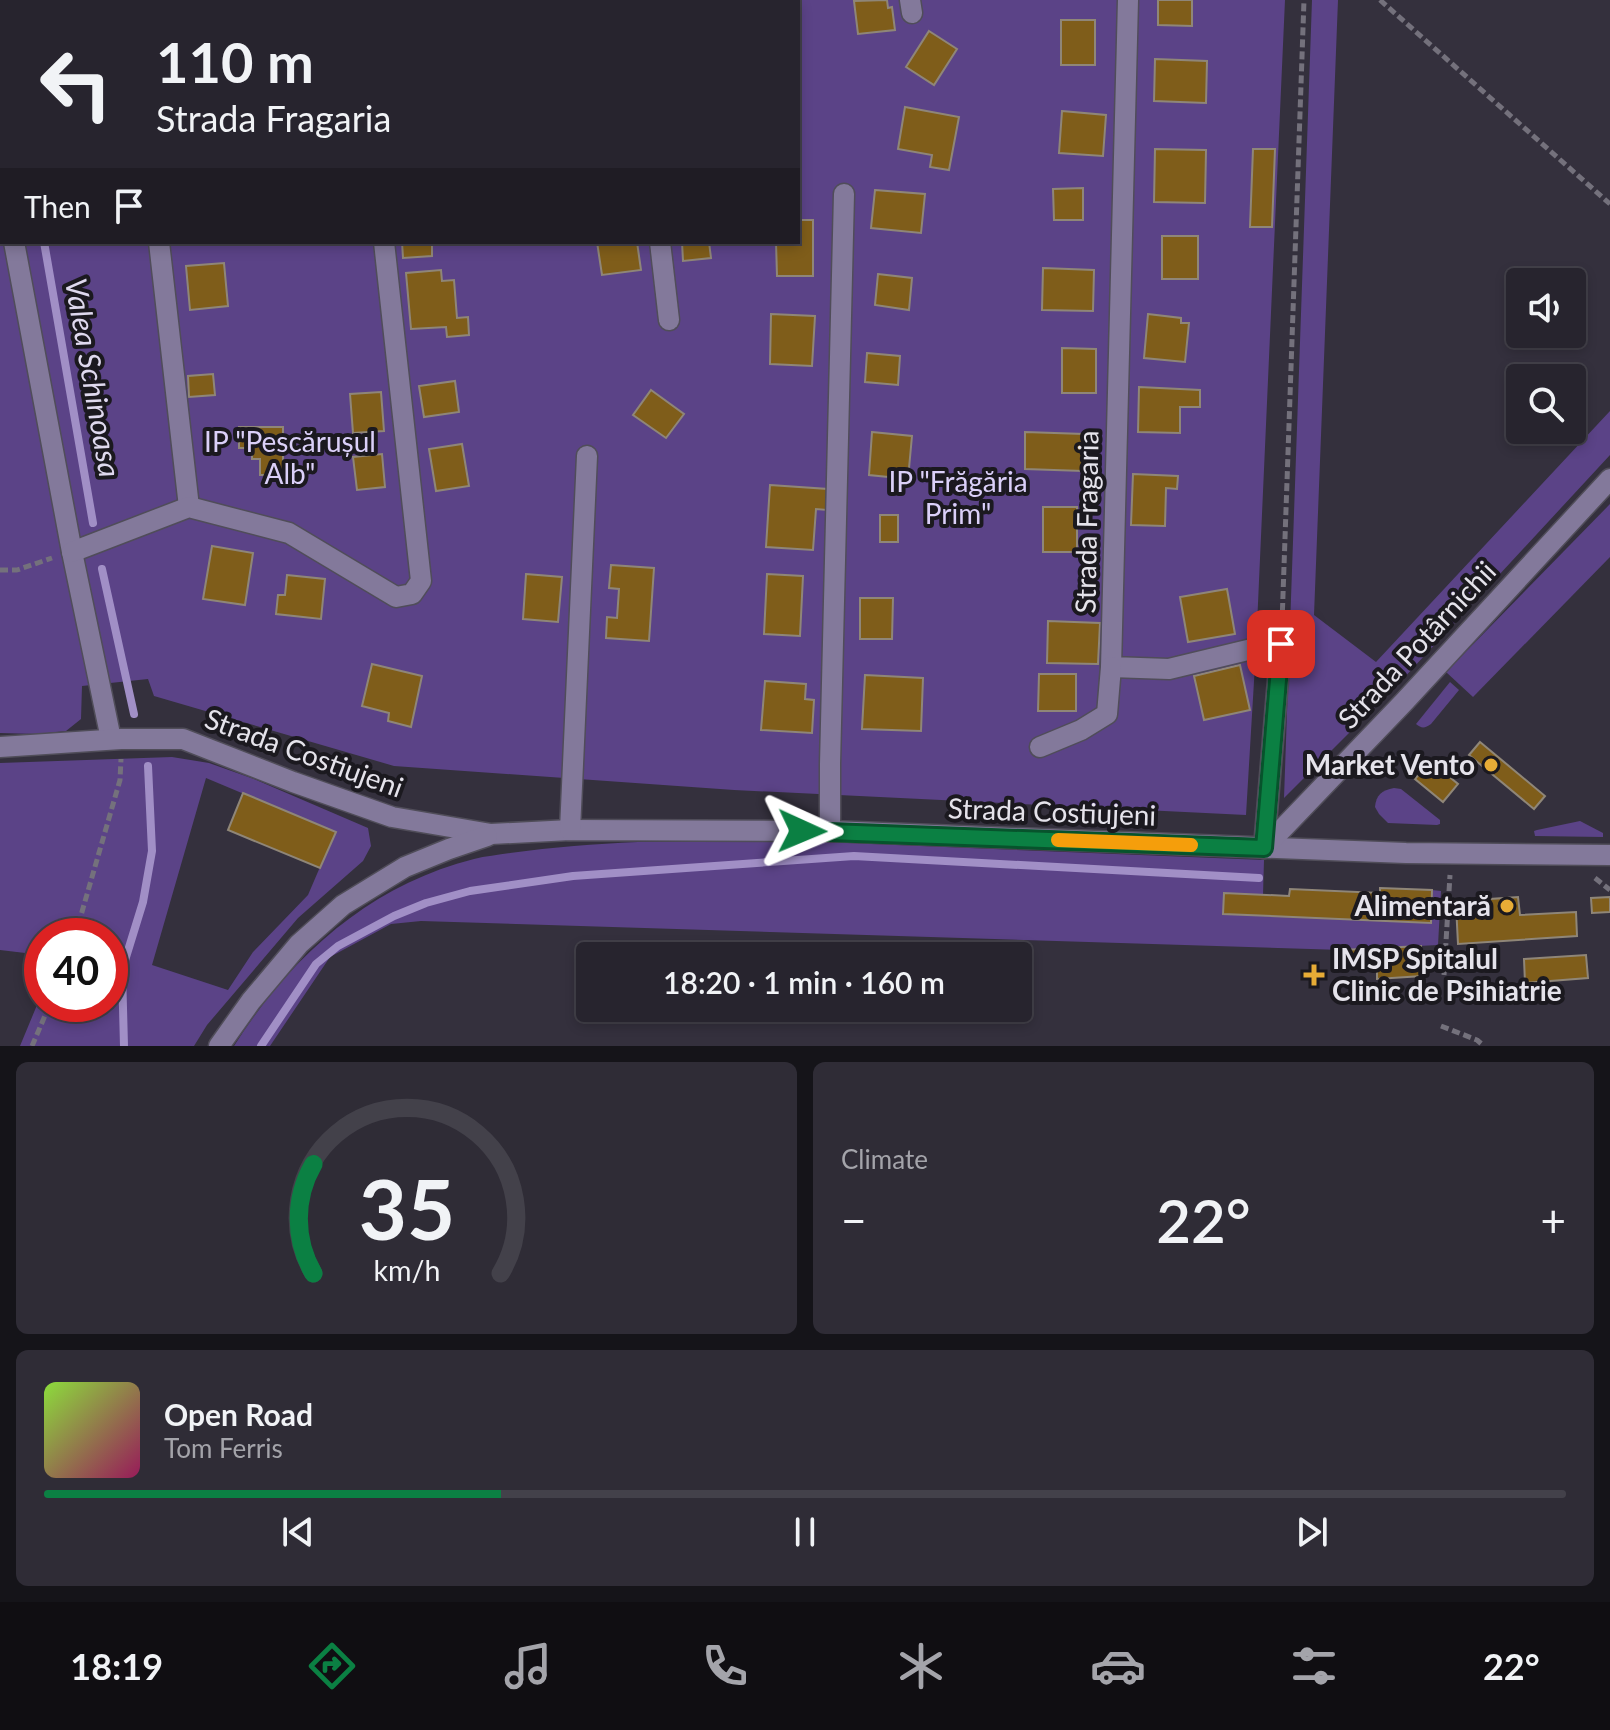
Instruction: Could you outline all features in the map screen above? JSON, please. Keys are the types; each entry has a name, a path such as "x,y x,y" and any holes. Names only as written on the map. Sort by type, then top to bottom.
{"street":[{"name":"Strada Fragaria","path":"1040,747 1081,730 1107,714 1111,667 1128,0"},
{"path":"830,831 844,194"},
{"path":"14,244 72,552 116,739"},
{"path":"159,244 189,507"},
{"path":"72,552 189,507 289,533 396,597 412,594 421,581 384,244"},
{"path":"660,244 669,320"},
{"path":"570,830 587,456"},
{"name":"Strada Potârnichii","path":"1264,848 1610,479"},
{"path":"1111,667 1169,669 1281,644 1264,848"},
{"name":"Strada Costiujeni","path":"0,747 116,739 183,739 392,817 491,834 570,830 830,831 1451,854 1610,855"},
{"name":"Strada Costiujeni","path":"219,1046 251,1001 299,944 343,905 405,867 491,834"}],"path":[{"path":"1281,644 1304,0"},
{"path":"1380,0 1610,204"},
{"path":"0,570 17,570 72,552"},
{"path":"80,918 120,780 116,739"},
{"path":"1444,975 1451,854"},
{"path":"32,1046 42,1022"},
{"path":"1441,1026 1477,1040 1484,1046"}],"green space":[{"name":"IP \"Frăgăria Prim\"","path":"800,0 1285,0 1246,815 734,790 394,766 154,696 148,679 82,686 81,719 66,731 0,733 0,244 800,244"},
{"path":"1312,0 1338,0 1314,615 1376,662 1579,444 1586,444 1586,437 1610,411 1610,455 1401,681 1284,798"},
{"path":"1610,504 1610,557 1473,697 1446,672"},
{"path":"1450,682 1459,690 1431,724 1420,727 1416,724"},
{"path":"172,757 209,763 368,828 371,846 363,861 298,918 207,1025 194,1046 20,1046 30,1022 128,1022 128,918 24,918 24,953 0,950 0,763","holes":["206,778 335,832 308,895 253,952 228,990 152,965"]},
{"path":"1394,788 1401,789 1440,820 1440,824 1388,823 1375,807 1380,794"},
{"path":"1580,821 1603,833 1603,837 1535,836 1534,831 1537,830"},
{"path":"638,842 823,842 1264,860 1263,895 1224,893 1224,914 1431,923 1432,890 1441,891 1438,945 1342,950 421,921 391,924 330,957 270,1046 234,1046 280,983 307,955 367,906 400,887 436,871 483,857 558,847"}],"building":[{"path":"887,0 888,8 892,7 895,30 858,34 854,1"},
{"path":"1158,0 1192,0 1192,26 1158,25"},
{"path":"1061,20 1095,20 1095,65 1061,65"},
{"path":"929,31 957,49 934,85 906,67"},
{"path":"1155,59 1207,61 1206,103 1154,101"},
{"path":"905,107 959,117 949,170 930,167 932,155 898,149"},
{"path":"1062,111 1106,115 1103,156 1059,153"},
{"path":"1155,149 1206,150 1205,203 1154,202"},
{"path":"1253,149 1275,149 1272,227 1250,227"},
{"path":"1083,188 1083,220 1054,220 1053,189"},
{"path":"875,190 925,194 921,233 871,228"},
{"path":"800,220 813,220 813,276 777,276 776,244 800,244"},
{"path":"1162,236 1198,236 1198,279 1162,279"},
{"path":"402,244 432,244 432,256 403,258"},
{"path":"597,244 637,244 641,270 602,275"},
{"path":"682,244 709,244 711,258 683,261"},
{"path":"224,263 228,306 190,310 186,266"},
{"path":"1043,268 1094,270 1093,311 1042,310"},
{"path":"441,270 442,281 454,280 457,318 468,317 469,335 447,337 446,327 411,329 406,273"},
{"path":"878,274 912,278 909,310 875,305"},
{"path":"771,314 815,316 812,366 770,364"},
{"path":"1148,314 1181,318 1181,323 1189,323 1185,362 1144,358"},
{"path":"1062,348 1096,349 1096,393 1062,393"},
{"path":"867,353 900,356 898,385 865,382"},
{"path":"213,374 215,395 189,397 188,376"},
{"path":"455,381 459,412 424,417 419,386"},
{"path":"1139,387 1200,390 1200,407 1180,407 1180,433 1138,432"},
{"path":"651,390 684,414 666,438 633,415"},
{"path":"381,392 384,431 353,433 350,394"},
{"path":"239,427 283,427 283,475 260,475 260,459 252,459 252,448 239,448"},
{"path":"872,432 912,436 908,479 869,475"},
{"path":"1025,432 1084,434 1083,471 1025,469"},
{"path":"462,444 469,486 436,491 429,449"},
{"path":"382,454 385,487 357,490 353,457"},
{"path":"1133,474 1178,476 1177,489 1166,488 1165,526 1131,525"},
{"path":"770,485 828,489 827,510 816,509 813,550 766,547"},
{"path":"1043,507 1077,507 1077,552 1043,552"},
{"path":"880,515 898,515 898,542 880,542"},
{"path":"212,546 253,553 245,605 203,599"},
{"path":"611,565 654,568 649,641 606,638 607,617 617,618 619,589 609,588"},
{"path":"526,574 562,577 558,622 523,619"},
{"path":"767,574 803,576 800,636 764,634"},
{"path":"287,575 325,579 321,619 276,614 278,595 285,595"},
{"path":"1227,589 1235,634 1188,642 1180,597"},
{"path":"860,598 893,598 892,639 860,639"},
{"path":"1048,621 1100,623 1098,664 1047,663"},
{"path":"372,664 422,676 411,727 388,721 389,713 362,706"},
{"path":"1240,665 1250,710 1204,720 1194,676"},
{"path":"1039,674 1076,674 1076,711 1038,711"},
{"path":"865,675 923,678 921,731 862,729"},
{"path":"765,681 806,684 805,699 814,700 812,733 761,730"},
{"path":"1480,742 1545,796 1534,809 1469,755"},
{"path":"1430,761 1458,784 1443,802 1415,779"},
{"path":"243,793 336,832 320,868 228,830"},
{"path":"1380,888 1432,890 1431,923 1223,914 1224,893 1289,896 1290,889 1380,893"},
{"path":"1518,897 1520,915 1576,912 1577,936 1458,944 1456,905"},
{"path":"1610,897 1610,912 1592,913 1591,898"},
{"path":"1421,946 1422,976 1377,979 1377,965 1343,967 1342,950"},
{"path":"1586,955 1588,978 1525,983 1524,959"}],"waterway":[{"name":"Valea Schinoasa","path":"44,244 93,523"},
{"name":"Valea Schinoasa","path":"102,569 134,714"},
{"name":"Valea Schinoasa","path":"124,1046 122,970 143,902 152,851 148,766"},
{"path":"261,1046 316,964 338,946 394,916 470,891 573,876 854,856 1259,878"}],"slow traffic":[{"path":"1058,840 1191,845"}],"place":[{"name":"Market Vento","path":"1491,765"},
{"name":"Alimentară","path":"1507,906"},
{"name":"IMSP Spitalul Clinic de Psihiatrie","path":"1314,975"}],"route":[{"path":"802,831 1264,848 1281,644"}],"park label":[{"name":"IP \"Pescărușul Alb\"","path":"290,458"}]}
